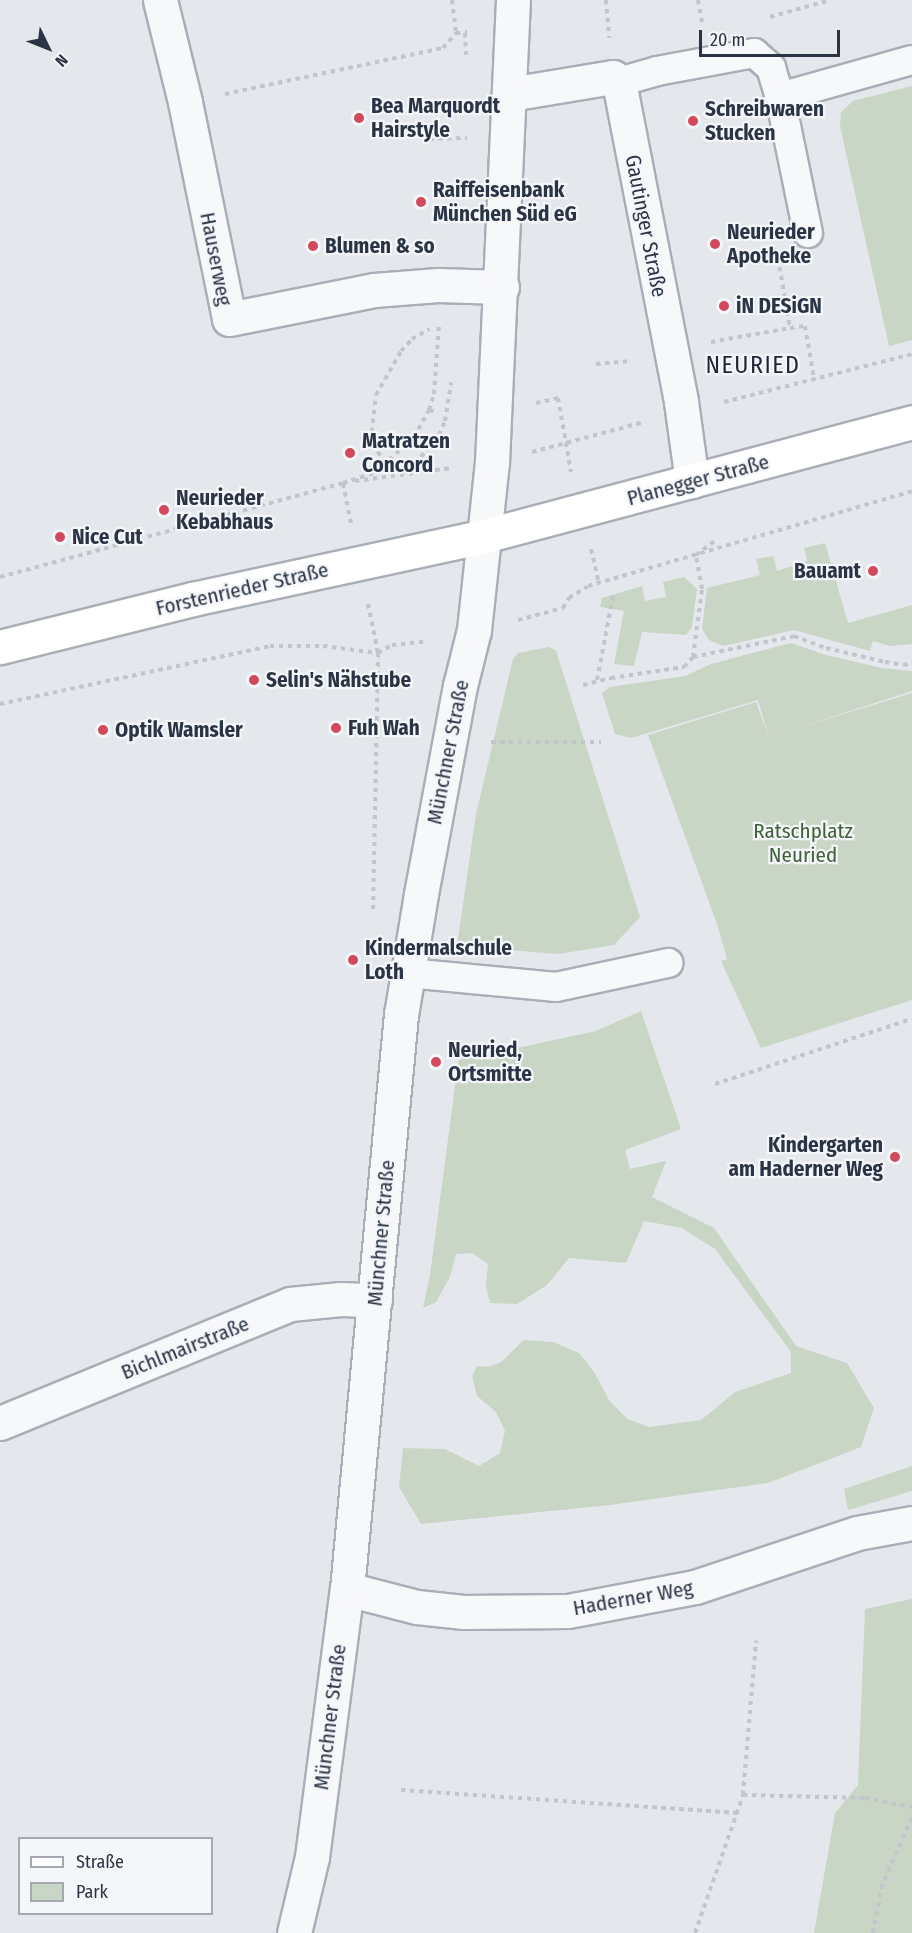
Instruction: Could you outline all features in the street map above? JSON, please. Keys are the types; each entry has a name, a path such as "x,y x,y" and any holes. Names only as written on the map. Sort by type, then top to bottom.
{"main road":[{"name":"Planegger Straße","path":"484,536 912,422"},
{"name":"Forstenrieder Straße","path":"0,647 193,599 484,536"}],"street":[{"name":"Hauserweg","path":"160,0 184,102 229,319 374,290 438,285 502,286"},
{"path":"484,536 492,462 502,286 513,13"},
{"path":"510,94 613,77 620,82"},
{"name":"Gautinger Straße","path":"620,82 681,402 692,481"},
{"name":"Münchner Straße","path":"294,1933 312,1857 347,1589 401,1015 460,686 474,630 484,536"},
{"name":"Bichlmairstraße","path":"0,1423 290,1304 341,1299 375,1300"},
{"name":"Haderner Weg","path":"347,1589 389,1602 441,1610 568,1611 695,1587 857,1533 912,1523"}],"lane":[{"path":"620,82 657,71 753,53 771,68 780,97 808,233"},
{"path":"780,97 912,60"},
{"path":"408,973 556,987 668,963"}],"path":[{"path":"452,0 456,33"},
{"path":"184,102 443,48 456,33 513,13"},
{"path":"429,140 469,138"},
{"path":"790,328 775,242 808,233"},
{"path":"385,463 375,447 372,432 376,395 401,351 412,339 439,325"},
{"path":"709,343 805,326 814,379"},
{"path":"373,919 378,653 343,483 376,472 414,437 429,411 434,394 438,342"},
{"path":"596,364 629,359 631,368"},
{"path":"400,475 421,457 439,435 445,421 452,379"},
{"path":"429,411 436,412"},
{"path":"563,609 569,598 588,586 912,491"},
{"path":"696,555 716,540"},
{"path":"583,685 597,680 684,667 693,657 702,589 696,555"},
{"path":"597,680 613,596"},
{"path":"693,657 794,636 826,648 885,662 903,665 912,663"},
{"path":"0,704 270,646 323,646 378,653"},
{"path":"485,742 602,742"},
{"path":"715,1084 912,1018"},
{"path":"695,1933 743,1795 756,1641"},
{"path":"401,1790 738,1813"},
{"path":"743,1795 865,1798 912,1807"},
{"path":"873,1933 881,1888 912,1817"}],"green space":[{"path":"912,86 912,340 889,346 840,126 841,112 853,101"},
{"path":"825,543 848,623 912,605 912,644 890,646 873,641 870,651 794,630 723,646 709,640 702,629 707,588 760,575 756,559 773,556 777,571 807,561 804,548"},
{"path":"684,577 697,589 692,627 686,635 642,632 634,666 614,664 624,611 600,607 602,598 642,586 645,601 666,597 663,582"},
{"name":"Ratschplatz Neuried","path":"791,643 826,655 882,668 912,671 912,691 794,729 912,693 912,1000 761,1048 721,961 727,959 717,924 648,735 756,702 769,738 758,700 631,738 615,734 602,693 610,687 685,676 711,664"},
{"path":"549,647 556,651 640,917 614,945 558,954 457,946 476,814 513,659 518,653"},
{"path":"641,1011 681,1129 625,1150 630,1169 666,1161 652,1197 714,1228 796,1346 847,1363 874,1408 861,1447 768,1483 610,1505 421,1524 399,1487 403,1448 445,1449 479,1466 500,1453 505,1431 496,1412 477,1396 472,1376 477,1366 488,1367 501,1362 524,1340 553,1342 579,1353 594,1372 609,1400 627,1419 649,1427 701,1420 735,1392 791,1373 791,1352 715,1249 682,1228 644,1221 626,1263 569,1258 547,1285 517,1304 490,1303 486,1287 488,1264 472,1253 456,1254 450,1277 436,1302 423,1308 430,1275 460,1049 503,1051 596,1031"},
{"path":"912,1466 912,1491 848,1510 844,1489"},
{"path":"912,1599 912,1933 814,1933 835,1813 858,1785 865,1609"}],"place":[{"name":"Bea Marquordt Hairstyle","path":"359,118"},
{"name":"Schreibwaren Stucken","path":"693,121"},
{"name":"Raiffeisenbank München Süd eG","path":"421,202"},
{"name":"Neurieder Apotheke","path":"715,244"},
{"name":"Blumen & so","path":"313,246"},
{"name":"iN DESiGN","path":"724,306"},
{"name":"Matratzen Concord","path":"350,453"},
{"name":"Neurieder Kebabhaus","path":"164,510"},
{"name":"Nice Cut","path":"60,537"},
{"name":"Bauamt","path":"873,571"},
{"name":"Selin's Nähstube","path":"254,680"},
{"name":"Fuh Wah","path":"336,728"},
{"name":"Optik Wamsler","path":"103,730"},
{"name":"Kindermalschule Loth","path":"353,960"},
{"name":"Neuried, Ortsmitte","path":"436,1062"},
{"name":"Kindergarten am Haderner Weg","path":"895,1157"}],"district":[{"name":"NEURIED","path":"753,366"}]}
